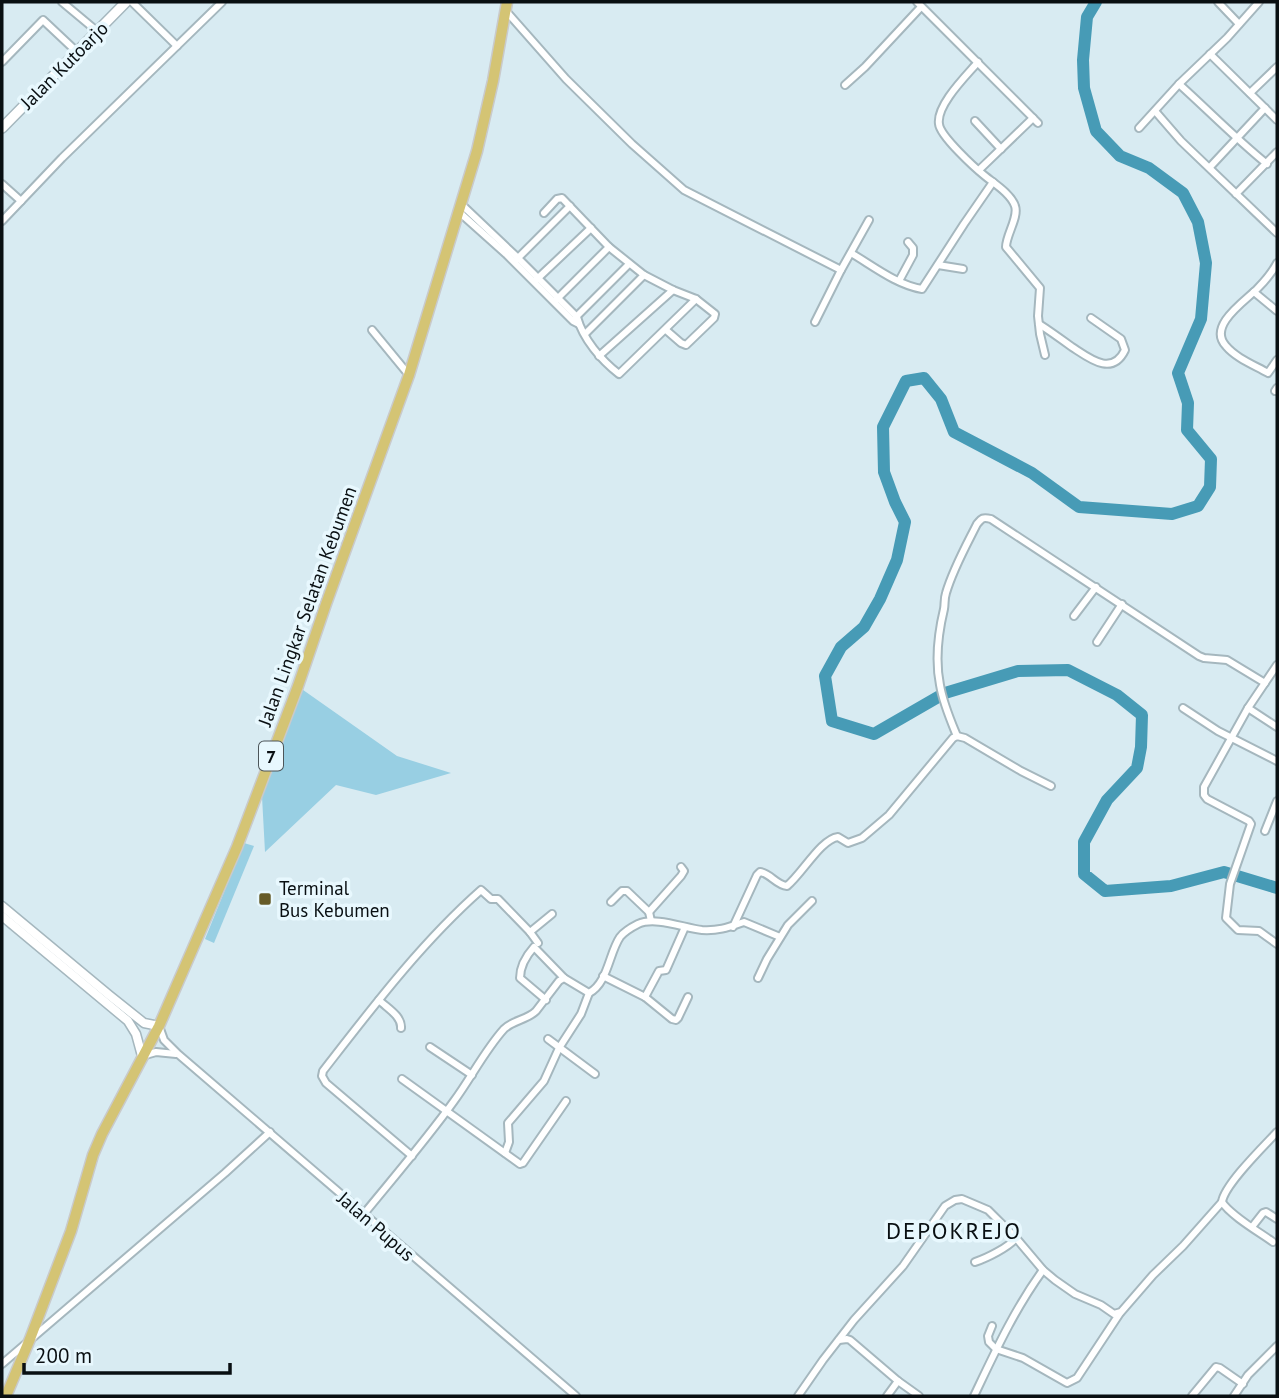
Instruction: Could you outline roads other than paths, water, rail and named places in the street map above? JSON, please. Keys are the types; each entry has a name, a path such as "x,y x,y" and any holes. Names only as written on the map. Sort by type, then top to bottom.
{"highway":[{"name":"Jalan Lingkar Selatan Kebumen","path":"6,1396 71,1231 93,1155 159,1026 254,806 409,375 460,208 489,99 506,6"}],"main road":[{"name":"Jalan Kutoarjo","path":"2,128 126,2"}],"street":[{"path":"62,2 98,32"},
{"path":"132,2 177,46"},
{"path":"2,221 62,158 222,2"},
{"path":"1218,2 1239,24"},
{"path":"1139,128 1256,3"},
{"path":"845,85 919,4 1036,121 979,170"},
{"path":"506,6 576,88 632,144 684,190 841,270"},
{"path":"2,62 43,20 77,52"},
{"path":"1210,54 1277,120"},
{"path":"978,62 948,98 938,121 939,126 942,133 1006,193 1016,208 1017,213 1006,240 1006,247 1040,288 1039,324 1045,355"},
{"path":"1251,93 1277,67"},
{"path":"1179,84 1267,164"},
{"path":"1210,167 1265,108"},
{"path":"1155,111 1181,141 1277,233"},
{"path":"975,121 1001,149"},
{"path":"1236,194 1277,152"},
{"path":"850,253 900,281 922,289 993,182"},
{"path":"2,184 21,201"},
{"path":"544,213 561,198 629,264 644,275 696,299 715,314 686,345 681,344 666,330"},
{"path":"516,260 570,206"},
{"path":"460,208 557,300 576,321 599,356 619,374 696,299"},
{"path":"815,322 869,220"},
{"path":"536,280 591,228"},
{"path":"900,281 913,255 913,248 908,242"},
{"path":"557,300 609,247"},
{"path":"1277,263 1254,292 1232,310 1221,334 1222,342 1232,352 1268,373 1277,360"},
{"path":"576,321 595,297 629,264"},
{"path":"938,265 963,269"},
{"path":"585,334 644,275"},
{"path":"599,356 673,290"},
{"path":"1254,292 1277,311"},
{"path":"595,297 607,310"},
{"path":"1039,324 1094,361 1113,363 1119,360 1125,350 1121,339 1091,318"},
{"path":"372,330 409,375"},
{"path":"957,736 939,683 937,657 940,623 946,593 963,551 982,518 991,519 1199,656 1227,660 1265,683"},
{"path":"1074,617 1096,587"},
{"path":"1097,642 1122,604"},
{"path":"1277,665 1248,708 1203,792 1207,799 1250,823 1230,884 1226,918 1238,930 1259,931 1277,944"},
{"path":"1182,708 1277,761"},
{"path":"1248,708 1277,727"},
{"path":"733,927 760,872 765,872 777,883 787,886 829,839 838,837 848,843 862,838 889,815 943,749 957,736 1051,786"},
{"path":"1265,831 1277,801"},
{"path":"649,912 681,876 684,871 681,867"},
{"path":"412,1156 326,1083 322,1076 323,1071 433,938 481,890 491,899 498,899 530,932 564,978 589,993"},
{"path":"611,902 624,890 629,892 649,912 651,921"},
{"path":"758,978 788,925 812,901"},
{"name":"Jalan Pupus","path":"2,906 144,1023 159,1026 164,1040 178,1054 576,1396"},
{"path":"530,932 551,915"},
{"path":"2,916 128,1021 136,1034 142,1056 156,1052 178,1054"},
{"path":"505,1153 509,1142 508,1123 544,1081 559,1048 581,1014 589,993 594,991 603,976 620,937 637,924 651,921 714,930 727,929 744,922 780,937"},
{"path":"645,997 659,971 666,970 685,927"},
{"path":"538,944 525,960 520,978 546,1000"},
{"path":"603,976 645,997 676,1020 688,997"},
{"path":"363,1215 447,1111 504,1029 532,1015 564,978"},
{"path":"379,1000 400,1018 401,1028"},
{"path":"548,1040 595,1074"},
{"path":"430,1047 472,1076"},
{"path":"402,1079 519,1164 523,1163 566,1101"},
{"path":"2,1364 270,1132"},
{"path":"992,1326 989,1342 996,1349 1023,1358 1067,1383 1077,1378 1121,1312 1222,1202 1222,1197 1231,1184 1277,1132"},
{"path":"798,1396 855,1320 903,1266 945,1206 955,1200 962,1199 988,1210 1055,1280 1114,1314 1121,1312"},
{"path":"1222,1202 1273,1242"},
{"path":"1252,1227 1266,1212 1277,1219"},
{"path":"975,1262 1009,1246 1016,1238"},
{"path":"974,1396 1018,1308 1044,1270"},
{"path":"839,1340 850,1340 919,1396"},
{"path":"1234,1396 1248,1375 1277,1346"},
{"path":"1192,1396 1216,1367 1242,1384"},
{"path":"887,1396 898,1381"}],"waterway":[{"path":"1096,2 1087,17 1083,60 1084,88 1096,131 1120,156 1149,168 1183,193 1198,222 1206,263 1201,319 1178,373 1188,403 1187,430 1211,459 1210,487 1198,506 1172,514 1079,507 1032,473 954,432 941,399 924,378 906,381 883,427 884,472 905,522 897,560 864,627 841,647 825,676 832,721 874,734 945,693 1018,671 1068,670 1117,695 1142,715 1137,768 1107,800 1084,842 1084,874 1105,891 1171,886 1224,872 1277,888"}],"place":[{"name":"Terminal Bus Kebumen","path":"265,899"}],"district":[{"name":"DEPOKREJO","path":"954,1230"}]}
